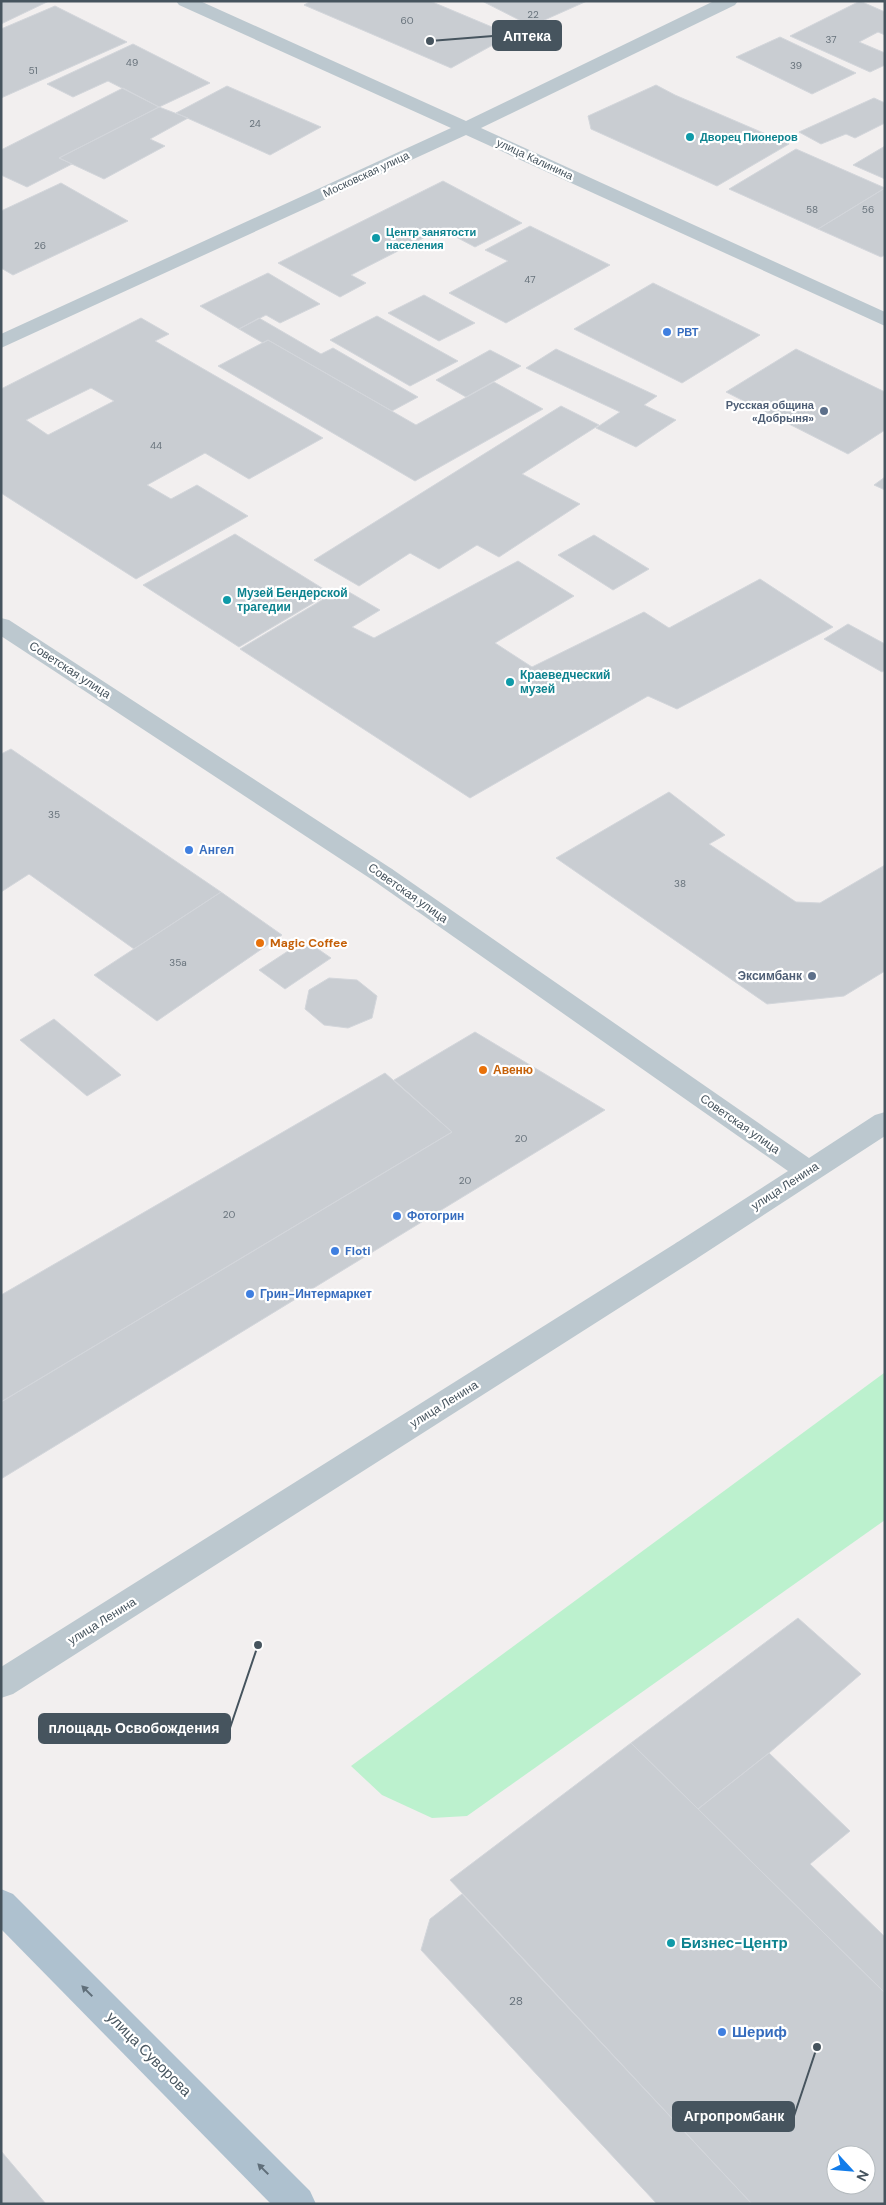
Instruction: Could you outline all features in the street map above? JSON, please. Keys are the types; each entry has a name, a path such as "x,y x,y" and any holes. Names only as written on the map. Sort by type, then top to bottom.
{"main road":[{"name":"улица Суворова","path":"1,1905 297,2204"}],"street":[{"name":"улица Калинина","path":"185,1 885,320"},
{"name":"Московская улица","path":"1,342 466,128 729,1"},
{"name":"Советская улица","path":"1,625 383,875 808,1171"},
{"name":"улица Ленина","path":"1,1684 686,1251 885,1122"}],"green space":[{"path":"884,1373 885,1520 467,1816 432,1818 382,1795 351,1766"}],"building":[{"path":"1,1 49,1 1,24"},
{"path":"311,1 430,1 511,35 451,68 304,5"},
{"path":"482,1 587,1 531,26"},
{"path":"860,1 885,12 885,35 878,32 859,42 885,53 885,65 870,72 790,36"},
{"path":"55,6 127,42 1,98 1,29"},
{"path":"780,37 856,73 812,94 736,57"},
{"path":"133,44 210,83 159,107 108,81 73,97 47,84"},
{"name":"Дворец Пионеров","path":"656,85 789,144 717,186 591,129 588,116"},
{"path":"227,86 321,127 270,155 176,113"},
{"path":"123,88 159,107 59,158 72,164 27,187 1,175 1,150"},
{"path":"874,98 885,103 885,123 855,138 846,134 821,144 799,132"},
{"path":"159,107 188,118 150,139 165,146 104,179 59,158"},
{"path":"885,146 885,179 853,165"},
{"path":"796,149 885,188 818,229 729,189"},
{"name":"Центр занятости населения","path":"443,181 522,223 475,247 441,229 351,275 366,283 340,297 278,263"},
{"path":"61,183 128,221 13,275 1,268 1,211"},
{"path":"885,188 885,255 881,257 818,229"},
{"path":"530,226 610,265 506,323 449,293 508,261 485,250"},
{"path":"268,273 320,304 280,323 266,315 239,329 200,306"},
{"name":"РВТ","path":"653,283 760,335 682,383 574,329"},
{"path":"424,295 475,323 439,341 388,313"},
{"path":"377,316 458,361 410,386 330,340"},
{"path":"141,318 169,334 155,341 323,438 249,479 205,453 147,485 171,499 197,485 248,516 136,579 1,493 1,389","holes":["91,388 114,401 48,435 26,420"]},
{"path":"259,318 321,354 333,348 418,397 392,411 268,340 263,343 239,329"},
{"path":"268,340 416,425 494,382 543,409 415,481 218,366"},
{"path":"556,349 657,396 644,405 676,420 636,447 596,428 620,412 526,368"},
{"name":"Русская община «Добрыня»","path":"796,349 885,392 885,430 848,454 726,392"},
{"path":"490,350 521,366 466,397 436,380"},
{"path":"561,406 599,425 522,474 580,504 499,557 477,545 439,569 410,553 359,586 314,560"},
{"path":"885,477 885,490 874,485"},
{"path":"235,534 330,593 239,647 143,585"},
{"path":"594,535 649,569 613,590 558,555"},
{"name":"Краеведческий музей","path":"518,561 574,596 495,643 532,667 644,612 669,628 760,579 833,627 677,709 648,696 470,798 240,649 342,588 380,610 352,627 374,638"},
{"path":"848,624 885,644 885,670 882,672 824,639"},
{"path":"11,749 221,892 134,949 29,874 1,892 1,754"},
{"path":"669,792 725,835 709,844 796,902 820,903 885,865 885,971 844,996 767,1004 556,858"},
{"path":"221,892 282,935 157,1021 94,975"},
{"path":"305,940 331,958 285,989 259,970"},
{"path":"329,978 357,980 377,996 372,1018 348,1028 324,1025 305,1009 309,990"},
{"path":"54,1019 121,1075 87,1096 20,1040"},
{"path":"475,1032 605,1110 1,1479 1,1402 452,1132 394,1080"},
{"path":"385,1073 452,1132 1,1402 1,1295"},
{"path":"798,1618 861,1674 769,1753 698,1809 631,1743"},
{"name":"Бизнес-Центр","path":"631,1743 885,1993 885,2204 752,2204 450,1880"},
{"path":"769,1753 850,1831 810,1864 885,1937 885,1993 698,1809"},
{"path":"462,1894 752,2204 657,2204 421,1950 430,1919"},
{"path":"1,2151 46,2204 1,2204"}],"place":[{"name":"Аптека","path":"430,41"},
{"name":"Дворец Пионеров","path":"690,137"},
{"name":"Центр занятости населения","path":"376,238"},
{"name":"РВТ","path":"667,332"},
{"name":"Русская община «Добрыня»","path":"824,411"},
{"name":"Музей Бендерской трагедии","path":"227,600"},
{"name":"Краеведческий музей","path":"510,682"},
{"name":"Ангел","path":"189,850"},
{"name":"Magic Coffee","path":"260,943"},
{"name":"Эксимбанк","path":"812,976"},
{"name":"Авеню","path":"483,1070"},
{"name":"Фотогрин","path":"397,1216"},
{"name":"Floti","path":"335,1251"},
{"name":"Грин-Интермаркет","path":"250,1294"},
{"name":"площадь Освобождения","path":"258,1645"},
{"name":"Бизнес-Центр","path":"671,1943"},
{"name":"Шериф","path":"722,2032"},
{"name":"Агропромбанк","path":"817,2047"}]}
